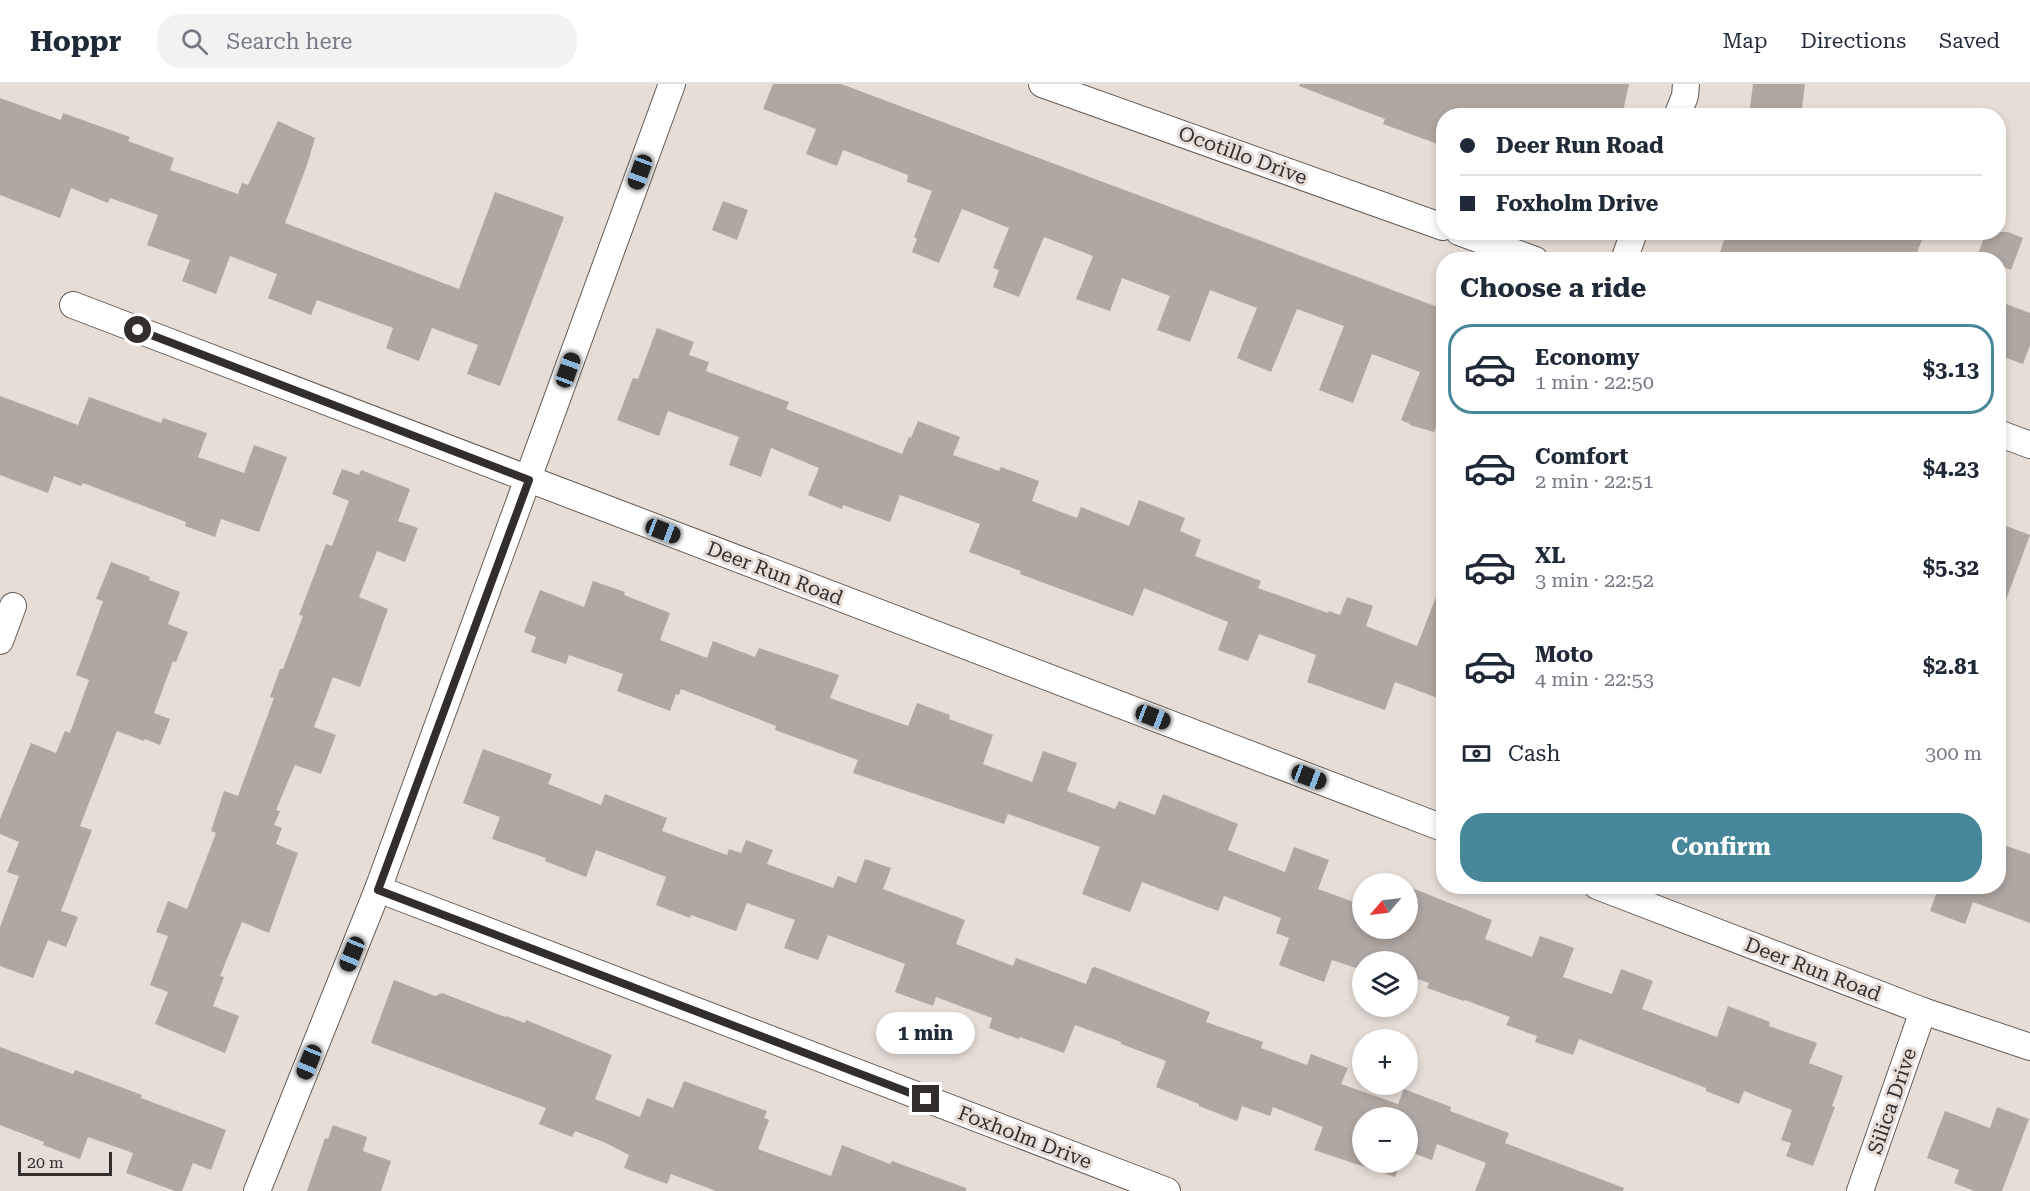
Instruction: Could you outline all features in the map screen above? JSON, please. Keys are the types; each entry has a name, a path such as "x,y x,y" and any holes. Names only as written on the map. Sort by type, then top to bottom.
{"street":[{"path":"258,1191 378,890 672,84"},
{"name":"Ocotillo Drive","path":"1042,84 1436,225"},
{"path":"1680,108 1685,96 1686,84"},
{"path":"1481,240 1513,252"},
{"name":"Deer Run Road","path":"73,305 1436,825"},
{"path":"2006,436 2030,445"},
{"path":"0,641 13,606"},
{"name":"Foxholm Drive","path":"378,890 1167,1191"},
{"name":"Deer Run Road","path":"1618,894 1923,1011 2030,1047"},
{"name":"Silica Drive","path":"1860,1191 1923,1011"}],"building":[{"path":"773,84 841,84 1436,306 1436,427 1434,432 1401,420 1420,372 1372,354 1353,403 1319,390 1344,326 1297,309 1271,372 1237,358 1257,308 1210,290 1190,342 1157,330 1170,296 1122,278 1110,311 1076,299 1093,256 1044,237 1019,297 993,287 999,270 993,268 1009,228 962,209 939,263 912,252 917,239 914,237 932,191 907,182 908,175 843,150 837,166 806,154 816,129 763,109"},
{"path":"1300,84 1629,84 1624,108 1436,108 1436,143 1383,124 1385,119 1299,86"},
{"path":"1753,84 1805,84 1802,108 1750,108"},
{"path":"0,98 61,120 63,113 130,137 128,141 174,158 170,170 238,194 242,183 248,185 278,121 315,138 285,223 459,289 495,192 564,217 500,386 467,374 478,345 432,328 419,361 386,348 393,328 317,300 311,315 268,298 277,274 230,256 216,294 182,281 190,260 147,245 158,215 110,198 108,203 71,188 60,218 0,195"},
{"path":"723,201 748,210 737,240 712,230"},
{"path":"2006,232 2023,238 2011,270 2006,268 2006,252 1979,252 1983,240 2006,240"},
{"path":"1724,240 1922,240 1917,252 1720,252"},
{"path":"2006,304 2030,313 2030,345 2023,364 2006,358"},
{"path":"657,328 694,342 689,355 709,362 706,371 789,402 786,409 902,454 918,421 960,437 953,455 999,471 1001,467 1039,481 1032,501 1077,518 1081,507 1129,526 1139,500 1185,518 1180,531 1201,540 1195,556 1261,581 1258,588 1328,613 1329,611 1340,615 1347,597 1373,606 1366,626 1417,646 1436,597 1436,697 1395,682 1385,710 1307,682 1316,655 1259,634 1248,661 1218,650 1228,622 1144,588 1133,616 1020,574 1021,571 969,552 980,524 900,495 890,522 843,505 842,509 808,495 819,468 771,448 761,477 729,465 739,437 668,411 659,436 617,420 633,378 638,379"},
{"path":"0,396 78,425 89,397 161,423 163,418 207,433 198,457 244,473 254,445 287,457 259,532 221,519 215,537 185,526 186,522 83,483 81,486 54,476 48,493 0,475"},
{"path":"342,469 359,475 361,470 410,489 398,521 418,528 405,562 377,551 359,597 388,609 360,687 333,677 314,727 336,735 321,774 295,765 276,810 280,811 274,825 282,828 276,844 298,853 269,933 242,922 220,976 224,977 213,1006 239,1016 225,1053 155,1024 168,992 150,985 168,936 156,932 168,901 187,909 216,833 211,831 224,791 238,796 274,698 270,697 280,669 283,669 303,616 299,615 326,544 332,546 349,501 332,494"},
{"path":"2006,526 2030,535 2006,600"},
{"path":"111,562 180,592 168,624 188,632 176,662 173,661 154,713 170,719 160,745 117,731 80,826 92,830 61,911 78,917 66,947 48,940 33,978 0,966 0,927 19,876 7,872 19,842 0,834 0,819 31,743 56,753 65,731 70,733 89,680 76,675 103,601 96,599"},
{"path":"593,581 625,592 624,595 670,613 660,640 707,658 713,641 755,657 759,648 839,675 830,698 908,726 917,703 950,715 949,719 993,735 983,764 1032,782 1043,751 1077,763 1067,791 1115,809 1119,801 1155,815 1163,794 1238,824 1228,850 1285,872 1294,847 1329,860 1318,889 1352,901 1352,939 1418,939 1418,890 1492,920 1485,939 1532,957 1540,936 1574,948 1563,977 1612,994 1621,969 1653,981 1642,1009 1717,1037 1728,1006 1770,1022 1769,1026 1817,1043 1809,1063 1843,1076 1832,1106 1835,1107 1813,1166 1786,1156 1791,1143 1781,1140 1792,1110 1744,1091 1739,1104 1706,1091 1706,1088 1579,1039 1573,1055 1535,1042 1537,1036 1506,1025 1510,1017 1427,988 1429,983 1418,979 1418,951 1352,951 1352,967 1332,960 1324,982 1279,965 1289,938 1276,933 1281,918 1224,896 1218,911 1142,882 1130,912 1082,894 1100,847 1008,814 1004,824 853,773 858,760 775,730 776,726 681,689 679,695 676,694 670,711 617,691 623,674 569,655 566,664 531,652 536,637 524,632 540,590 584,607"},
{"path":"483,749 552,774 548,784 601,805 605,794 667,818 662,831 727,855 729,849 741,853 746,840 773,850 767,864 833,888 838,876 856,883 865,859 891,868 883,889 965,920 956,944 1013,966 1016,958 1086,984 1092,968 1095,967 1210,1012 1206,1022 1263,1042 1261,1048 1307,1065 1311,1054 1348,1068 1341,1084 1352,1088 1352,1095 1372,1095 1398,1104 1402,1095 1418,1094 1451,1107 1450,1111 1509,1133 1505,1143 1624,1188 1623,1191 1475,1191 1486,1163 1437,1144 1432,1160 1418,1155 1418,1107 1352,1107 1352,1163 1314,1150 1323,1127 1273,1107 1270,1116 1242,1106 1237,1121 1156,1087 1166,1061 1121,1044 1121,1042 1075,1025 1064,1053 1020,1037 1019,1039 989,1028 992,1018 936,997 933,1006 895,992 905,964 828,935 818,960 784,948 795,920 747,903 736,931 691,915 690,918 656,905 666,877 596,850 586,877 545,861 546,858 492,839 500,817 463,803"},
{"path":"2006,846 2030,854 2030,923 1973,902 1965,924 1930,911 1936,894 2006,894"},
{"path":"394,980 435,996 442,993 505,1017 525,1023 526,1020 612,1055 595,1099 640,1117 647,1098 673,1108 684,1081 767,1111 764,1118 769,1120 758,1149 831,1176 842,1145 890,1164 892,1161 966,1188 966,1191 716,1191 671,1174 667,1184 624,1168 629,1155 606,1143 575,1131 572,1137 539,1124 546,1108 371,1043"},
{"path":"0,1047 73,1074 75,1070 226,1130 211,1170 193,1163 182,1191 175,1191 126,1173 133,1153 88,1137 80,1159 0,1125"},
{"path":"1997,1107 2029,1119 2002,1191 1974,1191 1954,1183 1959,1170 1927,1158 1945,1111 1990,1128"},
{"path":"333,1125 367,1137 363,1151 391,1161 381,1191 307,1191 325,1138 328,1139"},
{"path":"1383,1173 1397,1173 1395,1177"}],"route":[{"path":"138,330 529,480 378,890 926,1099"}]}
